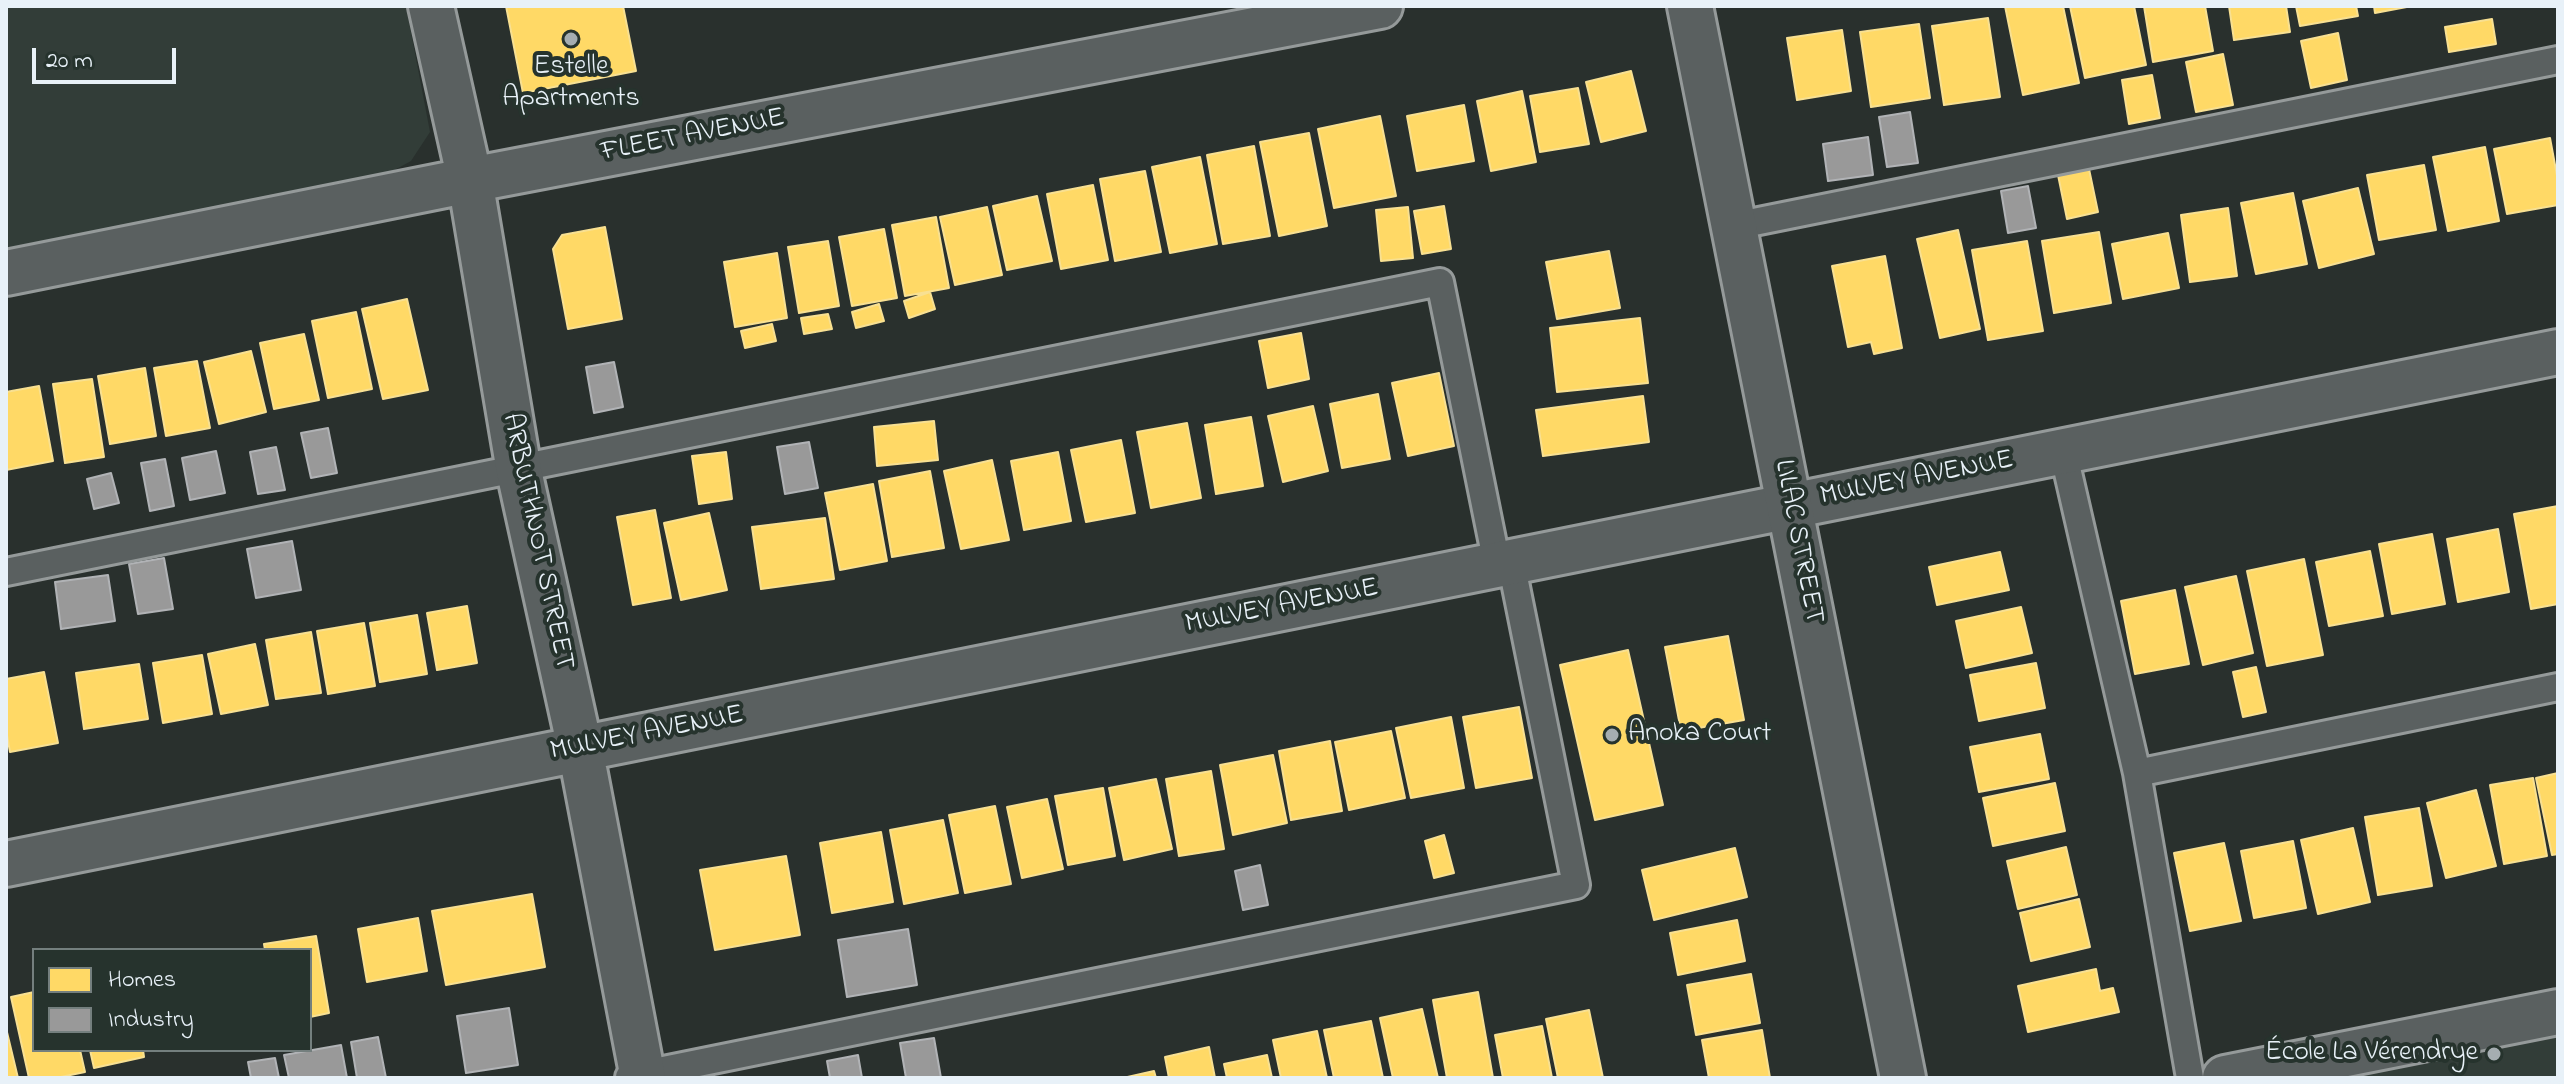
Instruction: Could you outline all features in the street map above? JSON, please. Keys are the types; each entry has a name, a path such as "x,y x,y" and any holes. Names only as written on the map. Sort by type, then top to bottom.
{"street":[{"name":"ARBUTHNOT STREET","path":"431,6 470,180 519,471 580,748 637,1077"},
{"name":"FLEET AVENUE","path":"6,273 470,180 1380,6"},
{"name":"LILAC STREET","path":"1690,6 1903,1078"},
{"name":"MULVEY AVENUE","path":"6,864 2558,352"},
{"path":"2225,1078 2558,1012"}],"lane":[{"path":"1734,226 2558,60"},
{"path":"6,572 519,471 1440,282 1576,885 637,1077"},
{"path":"2063,451 2137,773 2190,1078"},
{"path":"2137,773 2558,687"}],"shaded area":[{"path":"6,6 406,6 430,132 411,161 389,173 6,248"},
{"name":"École La Vérendrye","path":"2558,1030 2558,1078 2303,1078"}],"building: Homes":[{"name":"Estelle Apartments","path":"506,6 623,6 636,71 523,93"},
{"path":"2005,6 2063,6 2079,83 2023,95"},
{"path":"2070,6 2134,6 2146,65 2085,78"},
{"path":"2144,6 2205,6 2213,51 2153,62"},
{"path":"2229,6 2286,6 2290,32 2234,40"},
{"path":"2296,6 2356,6 2358,16 2300,26"},
{"path":"2374,6 2412,6 2375,13"},
{"path":"1988,18 2000,97 1944,105 1932,26"},
{"path":"2492,19 2496,44 2449,52 2445,27"},
{"path":"1919,24 1930,98 1871,107 1860,32"},
{"path":"1842,30 1851,91 1797,100 1787,38"},
{"path":"2338,33 2347,80 2311,88 2301,41"},
{"path":"2223,54 2233,105 2196,112 2186,62"},
{"path":"1631,71 1646,131 1601,142 1586,82"},
{"path":"2152,75 2160,118 2129,124 2122,80"},
{"path":"1578,88 1589,144 1540,152 1530,96"},
{"path":"1522,91 1536,162 1491,171 1477,101"},
{"path":"1464,105 1474,161 1417,171 1407,116"},
{"path":"1380,116 1396,196 1334,208 1318,129"},
{"path":"1309,133 1327,226 1279,236 1260,142"},
{"path":"2550,138 2558,181 2558,205 2507,214 2494,149"},
{"path":"1254,146 1270,236 1223,244 1207,155"},
{"path":"2485,147 2499,221 2448,231 2433,157"},
{"path":"1200,157 1217,244 1170,253 1152,167"},
{"path":"2424,165 2436,230 2379,240 2367,175"},
{"path":"2089,169 2098,212 2067,219 2058,175"},
{"path":"1145,171 1161,252 1115,261 1100,179"},
{"path":"1093,185 1108,260 1061,269 1047,194"},
{"path":"2358,188 2374,254 2319,268 2303,201"},
{"path":"2293,193 2307,264 2256,274 2241,203"},
{"path":"1037,196 1052,261 1007,270 993,206"},
{"path":"1444,206 1451,249 1422,254 1414,211"},
{"path":"987,207 1002,275 955,285 940,217"},
{"path":"1408,207 1413,258 1381,261 1376,210"},
{"path":"2228,208 2237,276 2190,282 2181,215"},
{"path":"936,217 949,288 905,296 892,225"},
{"path":"605,227 622,319 568,329 553,249 562,235"},
{"path":"884,229 897,298 852,306 839,237"},
{"path":"1958,230 1980,329 1940,338 1917,239"},
{"path":"2099,232 2111,303 2054,313 2042,241"},
{"path":"2168,233 2179,288 2123,299 2112,244"},
{"path":"828,241 839,306 799,313 788,247"},
{"path":"2027,241 2043,331 1988,340 1972,250"},
{"path":"1609,251 1620,308 1557,319 1546,262"},
{"path":"777,253 787,318 735,327 724,262"},
{"path":"1885,256 1902,348 1874,354 1871,342 1848,347 1832,266"},
{"path":"930,292 935,309 909,318 904,301"},
{"path":"407,299 428,390 383,399 362,309"},
{"path":"879,304 884,321 856,328 852,312"},
{"path":"356,312 372,389 328,398 312,321"},
{"path":"828,314 832,329 804,334 801,318"},
{"path":"1640,318 1648,383 1557,392 1550,328"},
{"path":"772,324 776,341 745,348 741,331"},
{"path":"1301,333 1309,379 1268,388 1259,341"},
{"path":"304,334 319,400 274,409 260,343"},
{"path":"251,351 266,412 219,424 204,362"},
{"path":"197,361 210,428 166,436 154,368"},
{"path":"145,368 156,436 110,444 98,376"},
{"path":"1439,373 1454,446 1408,456 1392,383"},
{"path":"92,379 104,457 65,463 53,384"},
{"path":"39,386 53,461 6,470 6,392"},
{"path":"1378,394 1390,459 1342,468 1330,404"},
{"path":"1643,396 1649,442 1543,456 1536,410"},
{"path":"1313,406 1328,471 1283,482 1268,416"},
{"path":"1251,417 1263,486 1216,494 1205,425"},
{"path":"934,421 938,460 877,466 874,427"},
{"path":"1187,423 1201,498 1151,508 1137,432"},
{"path":"1121,440 1135,513 1086,522 1071,450"},
{"path":"726,452 732,499 699,504 692,456"},
{"path":"1058,452 1071,521 1024,530 1011,461"},
{"path":"992,460 1009,540 961,549 944,471"},
{"path":"930,471 944,548 892,557 879,481"},
{"path":"873,484 887,561 840,570 825,493"},
{"path":"2558,506 2558,604 2531,609 2514,514"},
{"path":"655,510 671,598 633,605 617,517"},
{"path":"709,513 727,590 681,600 664,523"},
{"path":"825,518 834,579 761,589 752,527"},
{"path":"2498,529 2509,592 2458,602 2447,539"},
{"path":"2432,534 2445,604 2392,614 2379,544"},
{"path":"2370,551 2383,616 2329,626 2316,562"},
{"path":"2000,552 2009,590 1937,605 1929,567"},
{"path":"2304,559 2323,655 2267,666 2247,571"},
{"path":"2236,576 2253,653 2203,665 2185,587"},
{"path":"2175,590 2189,664 2135,674 2121,601"},
{"path":"467,606 477,663 437,670 427,613"},
{"path":"2021,607 2032,653 1966,668 1956,621"},
{"path":"417,615 427,674 380,682 370,623"},
{"path":"364,623 375,686 328,694 317,631"},
{"path":"311,632 321,693 276,699 266,640"},
{"path":"1728,636 1744,720 1681,731 1665,647"},
{"path":"255,644 268,705 221,714 208,654"},
{"name":"Anoka Court","path":"1628,650 1663,805 1595,820 1560,665"},
{"path":"202,655 212,714 163,723 153,663"},
{"path":"2036,663 2045,708 1979,721 1970,675"},
{"path":"139,664 148,719 84,729 76,673"},
{"path":"2256,667 2266,712 2243,717 2233,672"},
{"path":"44,672 58,743 10,752 6,730 6,679"},
{"path":"1519,707 1532,778 1476,788 1463,717"},
{"path":"1451,717 1464,788 1411,798 1396,728"},
{"path":"1391,731 1405,798 1349,810 1335,742"},
{"path":"2040,734 2049,779 1979,792 1970,747"},
{"path":"1330,741 1342,811 1291,820 1279,751"},
{"path":"1273,755 1287,823 1233,835 1220,765"},
{"path":"1211,771 1224,849 1179,856 1166,779"},
{"path":"2558,773 2558,854 2552,855 2536,778"},
{"path":"2533,778 2547,856 2504,864 2490,785"},
{"path":"1156,779 1172,849 1124,860 1109,788"},
{"path":"2055,783 2065,831 1993,846 1983,798"},
{"path":"1103,788 1115,856 1068,865 1055,796"},
{"path":"2476,790 2496,866 2446,878 2427,803"},
{"path":"1047,799 1063,869 1022,878 1007,807"},
{"path":"995,806 1011,884 965,893 949,815"},
{"path":"2419,808 2432,886 2378,895 2365,817"},
{"path":"943,820 958,893 904,904 890,830"},
{"path":"2353,828 2370,902 2318,914 2301,840"},
{"path":"881,832 893,902 832,913 820,843"},
{"path":"1444,835 1454,873 1434,878 1425,841"},
{"path":"2293,841 2306,908 2254,918 2241,851"},
{"path":"2224,843 2241,921 2190,931 2174,853"},
{"path":"2066,847 2077,895 2018,909 2007,861"},
{"path":"1735,848 1747,897 1654,920 1642,870"},
{"path":"786,856 800,935 715,950 700,870"},
{"path":"532,894 545,967 446,985 432,911"},
{"path":"2079,899 2090,947 2031,961 2020,913"},
{"path":"418,918 427,971 367,982 358,929"},
{"path":"1737,920 1745,961 1678,975 1670,933"},
{"path":"316,936 329,1013 312,1017 312,948 265,948 264,944"},
{"path":"2096,969 2100,991 2113,988 2119,1012 2028,1032 2018,986"},
{"path":"1751,974 1760,1023 1696,1035 1687,985"},
{"path":"32,992 32,1052 80,1052 85,1072 56,1078 29,1078 11,997"},
{"path":"1478,992 1493,1078 1447,1078 1433,1000"},
{"path":"1422,1009 1438,1078 1393,1078 1380,1018"},
{"path":"1589,1010 1603,1078 1558,1078 1546,1019"},
{"path":"1371,1021 1383,1078 1334,1078 1324,1030"},
{"path":"1542,1026 1552,1078 1503,1078 1495,1035"},
{"path":"6,1028 18,1078 6,1078"},
{"path":"1762,1030 1770,1078 1709,1078 1702,1040"},
{"path":"1317,1031 1327,1078 1281,1078 1273,1040"},
{"path":"1209,1047 1215,1078 1169,1078 1165,1057"},
{"path":"90,1052 143,1052 144,1057 94,1068"},
{"path":"1267,1055 1272,1078 1227,1078 1224,1064"},
{"path":"1154,1071 1156,1078 1123,1078"}],"building: Industry":[{"path":"1910,112 1918,163 1887,167 1879,117"},
{"path":"1868,137 1873,175 1828,181 1823,144"},
{"path":"2028,186 2036,228 2008,233 2001,191"},
{"path":"614,362 623,407 594,413 586,367"},
{"path":"328,428 337,473 311,478 301,433"},
{"path":"809,442 818,488 785,494 777,447"},
{"path":"276,447 285,490 258,494 250,452"},
{"path":"216,451 225,493 190,500 182,458"},
{"path":"165,459 174,506 150,511 141,463"},
{"path":"111,473 119,503 94,509 87,479"},
{"path":"292,541 301,590 256,598 247,549"},
{"path":"164,558 173,609 138,614 129,564"},
{"path":"108,575 115,621 61,629 55,582"},
{"path":"1260,865 1268,905 1243,910 1235,871"},
{"path":"908,929 917,985 847,997 838,940"},
{"path":"509,1008 518,1065 466,1073 457,1016"},
{"path":"378,1037 386,1078 357,1078 351,1042"},
{"path":"934,1038 941,1078 906,1078 900,1043"},
{"path":"341,1045 347,1078 289,1078 284,1055"},
{"path":"858,1055 862,1078 830,1078 827,1061"},
{"path":"275,1058 279,1078 251,1078 248,1062"}],"place":[{"name":"Estelle Apartments","path":"571,39"},
{"name":"Anoka Court","path":"1612,735"},
{"name":"École La Vérendrye","path":"2494,1054"}]}
